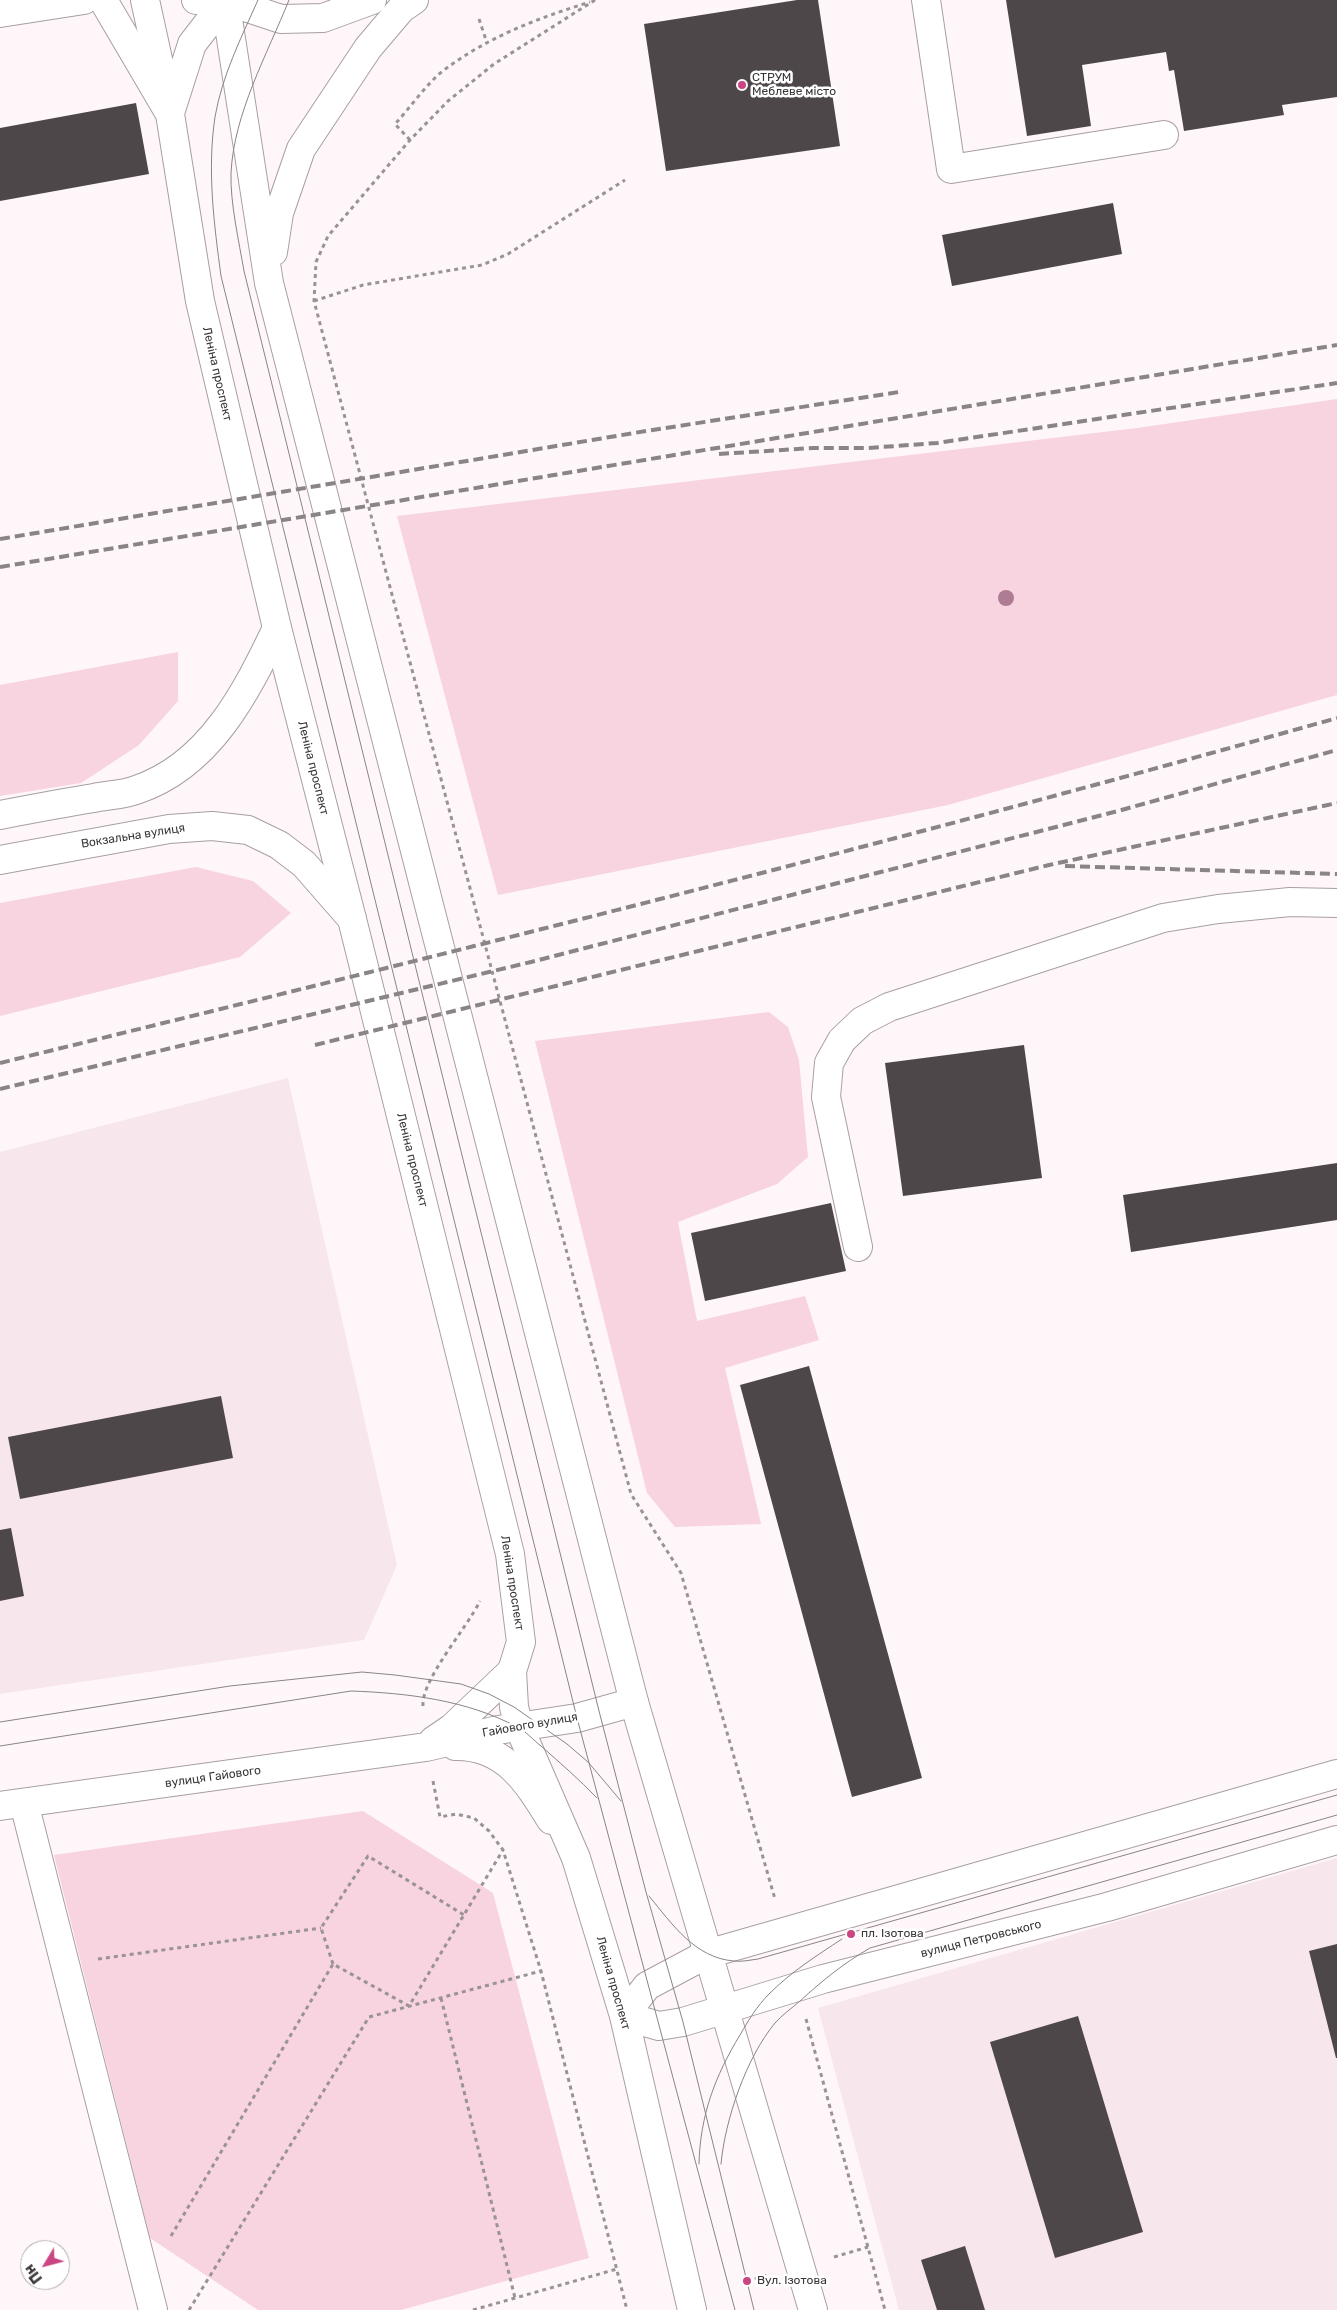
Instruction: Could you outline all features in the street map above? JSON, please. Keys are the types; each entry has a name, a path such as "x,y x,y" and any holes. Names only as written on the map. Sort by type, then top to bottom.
{"main road":[{"path":"0,13 84,0"},
{"path":"103,0 170,114"},
{"name":"Леніна проспект","path":"145,0 170,114 200,301 277,628 352,919 510,1554 521,1642 512,1671 514,1707 519,1727 576,1858 624,2016 692,2310"},
{"path":"196,0 226,0 281,19 322,18 372,0"},
{"path":"170,114 192,44 226,0"},
{"path":"226,0 269,283 634,1702 813,2310"},
{"path":"269,283 279,212 301,149 368,48 400,9 414,0"},
{"path":"926,0 951,169 1164,135"},
{"path":"0,815 135,791 168,775 197,755 223,723 254,677 277,628"},
{"name":"Вокзальна вулиця","path":"0,860 169,829 212,826 248,830 278,845 304,864 352,919"},
{"path":"858,1247 826,1097 829,1063 842,1040 862,1021 889,1007 1164,918 1290,902 1337,903"},
{"path":"426,1747 452,1728 512,1671"},
{"name":"Гайового вулиця","path":"426,1747 519,1727 577,1718 634,1702"},
{"name":"Гайового вулиця","path":"426,1747 469,1746 488,1751 508,1763 534,1792 576,1858"},
{"name":"вулиця Гайового","path":"12,1805 426,1747"},
{"path":"624,2016 647,1986 707,1954 1337,1774"},
{"path":"12,1805 65,1964 153,2310"},
{"name":"вулиця Петровського","path":"624,2016 659,2026 683,2022 799,1986 1107,1907 1337,1840"}],"path":[{"path":"410,140 395,124 443,71 487,43 537,18 595,0"},
{"path":"595,0 494,64 448,101 410,140 328,236 316,262 314,301 631,1494 681,1573 785,1932"},
{"path":"478,19 487,43"},
{"path":"314,301 363,285 482,265 508,254 626,180"},
{"path":"440,1818 456,1814 474,1818 489,1831 502,1850 541,1970 628,2310"},
{"path":"409,2006 502,1850"},
{"path":"65,1964 321,1928 368,1856 464,1915"},
{"path":"321,1928 333,1964 409,2006"},
{"path":"145,2280 333,1964"},
{"path":"189,2310 370,2017 541,1970"},
{"path":"799,1986 801,2000 885,2310"},
{"path":"441,1998 515,2298"},
{"path":"473,2310 617,2269"}],"shaded area":[{"path":"1337,399 1337,695 948,805 498,895 397,516 1137,428"},
{"path":"178,652 178,701 139,745 81,783 0,796 0,685"},
{"path":"196,867 253,881 291,913 240,957 0,1016 0,903"},
{"path":"769,1012 788,1027 799,1060 808,1157 777,1184 678,1222 697,1321 805,1296 819,1340 725,1368 761,1524 675,1527 647,1493 535,1041"},
{"path":"288,1078 397,1565 364,1640 0,1694 0,1152"},
{"path":"363,1811 493,1893 589,2258 401,2310 258,2310 150,2238 54,1855"},
{"path":"1337,1858 1337,2310 899,2310 818,2008"}],"building":[{"name":"СТРУМ Меблеве місто","path":"797,0 818,0 840,146 666,171 644,24"},
{"path":"1006,0 1337,0 1337,97 1282,105 1284,115 1184,131 1174,70 1169,71 1166,52 1082,65 1091,126 1027,136"},
{"path":"136,103 149,174 0,201 0,128"},
{"path":"1113,203 1122,254 952,286 942,235"},
{"path":"1024,1045 1042,1178 903,1196 885,1063"},
{"path":"1337,1163 1337,1220 1131,1252 1123,1195"},
{"path":"831,1203 846,1271 705,1301 691,1233"},
{"path":"809,1366 922,1778 852,1797 740,1385"},
{"path":"221,1396 233,1458 20,1499 8,1437"},
{"path":"11,1528 24,1596 0,1601 0,1530"},
{"path":"1337,1944 1337,2058 1336,2058 1309,1951"},
{"path":"1078,2016 1143,2232 1055,2258 990,2042"},
{"path":"965,2246 985,2310 937,2310 921,2260"}],"tram line":[{"path":"258,0 227,72 215,117 212,177 214,217 221,276 577,1718 735,2310"},
{"path":"289,0 245,106 233,151 231,173 232,196 244,271 599,1711 646,1892 683,2022 754,2310"},
{"path":"0,1722 230,1686 362,1672 395,1675 461,1684 489,1694 514,1707 567,1744 588,1762 621,1801"},
{"path":"0,1746 351,1691 394,1694 457,1704 478,1710 517,1727 597,1798"},
{"path":"649,1896 686,1938 708,1954 737,1961 758,1959 1337,1795"},
{"path":"721,2164 732,2109 746,2071 765,2037 778,2020 817,1986 842,1966 870,1948 1337,1815"},
{"path":"699,2164 702,2129 710,2097 731,2050 750,2019 777,1986 813,1958 842,1939"}],"railway":[{"path":"0,567 1337,345"},
{"path":"719,454 813,448 868,448 937,443 1337,383"},
{"path":"0,539 646,431 899,392"},
{"path":"0,1063 335,981 837,853 1337,718"},
{"path":"0,1089 531,962 1118,811 1337,750"},
{"path":"315,1045 1049,865 1337,803"},
{"path":"1065,866 1337,874"}],"place":[{"name":"СТРУМ Меблеве місто","path":"742,85"},
{"name":"пл. Ізотова","path":"851,1934"},
{"name":"Вул. Ізотова","path":"747,2281"}]}
